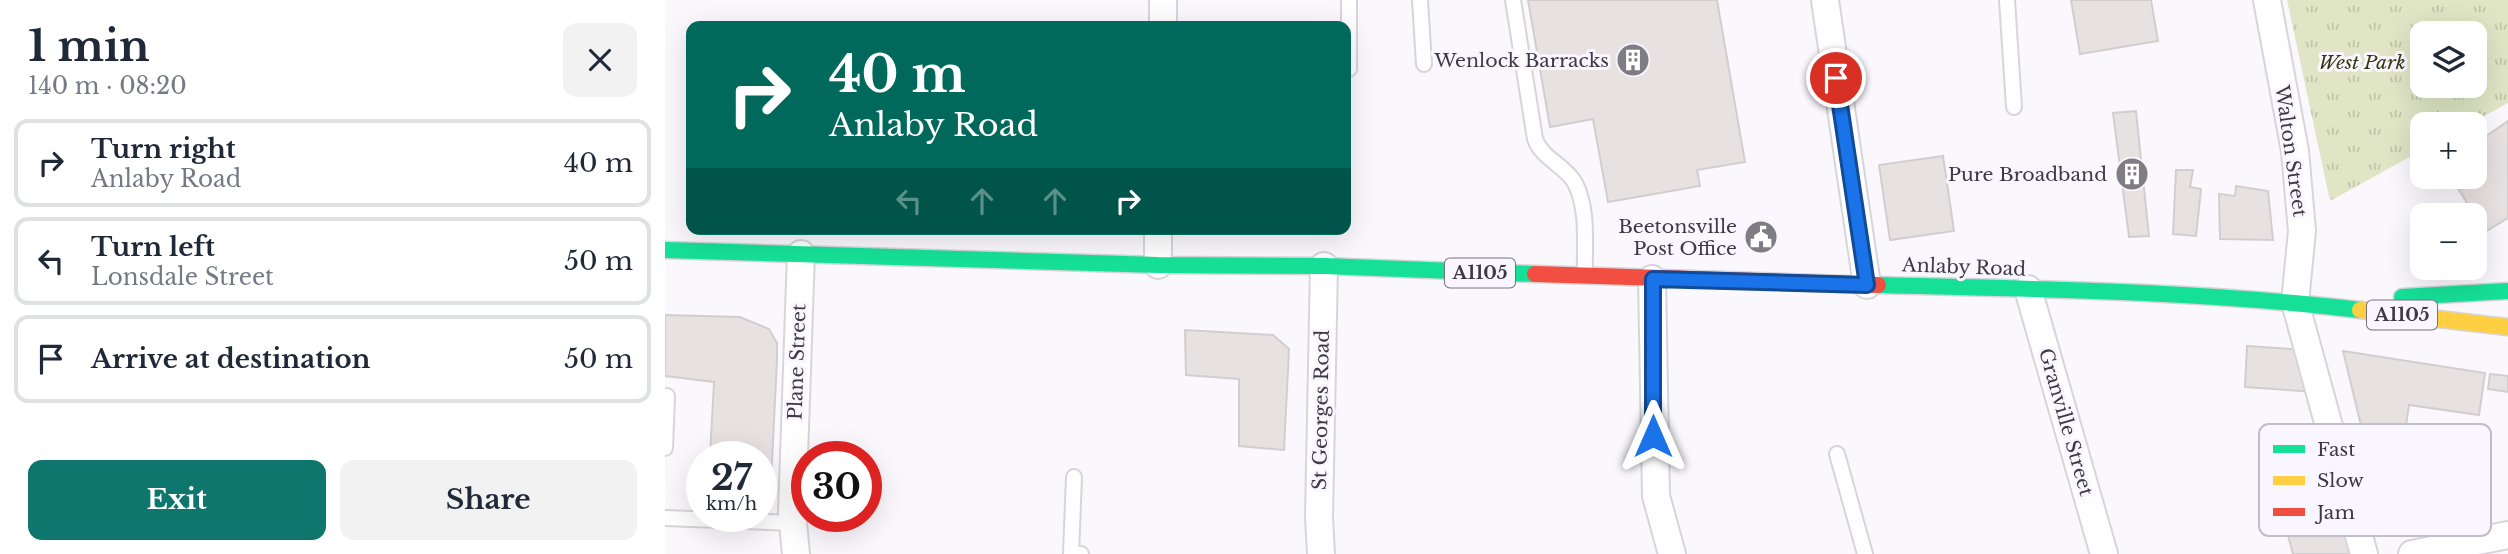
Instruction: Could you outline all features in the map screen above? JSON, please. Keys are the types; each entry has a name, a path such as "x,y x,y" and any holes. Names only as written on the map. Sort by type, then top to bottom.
{"main road":[{"name":"Anlaby Road","path":"665,250 1158,265 1324,266 1585,277 2028,289 2295,302 2508,327"},
{"name":"Anlaby Road","path":"2295,302 2508,291"}],"street":[{"path":"1163,0 1163,21"},
{"path":"1825,0 1867,285"},
{"name":"Walton Street","path":"2267,0 2295,151 2302,231 2295,302"},
{"path":"1158,265 1159,235"},
{"name":"Plane Street","path":"795,441 801,254"},
{"name":"St Georges Road","path":"1321,554 1319,517 1324,266"},
{"path":"1653,279 1656,496 1672,554"},
{"name":"Granville Street","path":"2028,289 2104,554"},
{"path":"2295,302 2328,424"},
{"name":"Plane Street","path":"794,532 796,554"},
{"path":"2411,554 2508,535"},
{"path":"2359,536 2364,554"}],"lane":[{"path":"1349,0 1349,21"},
{"path":"1420,0 1424,64"},
{"path":"1513,0 1539,151 1560,166 1574,182 1582,206 1585,277"},
{"path":"2007,0 2014,107"},
{"path":"665,448 667,396"},
{"path":"1837,454 1865,554"},
{"path":"1074,477 1071,554 1081,554"},
{"path":"665,518 791,523"}],"green space":[{"name":"West Park","path":"2287,0 2508,0 2508,103 2487,114 2487,112 2410,112 2410,157 2330,201"}],"building":[{"name":"Wenlock Barracks","path":"1528,0 1717,0 1745,162 1697,170 1700,186 1608,202 1593,119 1550,127"},
{"path":"2071,0 2151,0 2158,41 2080,54"},
{"name":"Pure Broadband","path":"2136,111 2149,236 2129,237 2113,113"},
{"path":"2508,121 2508,218 2487,231 2487,203 2467,203 2458,189 2487,189 2487,136"},
{"path":"1943,156 1954,231 1890,240 1879,165"},
{"path":"2176,170 2193,170 2190,187 2201,189 2196,236 2173,234"},
{"path":"2236,186 2268,191 2273,240 2220,239 2219,194 2235,196"},
{"path":"665,315 740,317 769,329 777,343 773,441 711,441 714,382 665,376"},
{"path":"1185,330 1273,335 1289,349 1284,450 1239,446 1239,379 1186,375"},
{"path":"2247,346 2305,350 2316,392 2245,387"},
{"path":"2343,351 2485,373 2479,415 2409,405 2406,424 2361,424"},
{"path":"2490,374 2508,376 2508,392 2488,389"},
{"path":"2288,536 2348,536 2353,554 2293,554"}],"traffic: fast":[{"path":"665,250 1158,265 1324,266 1535,274"},
{"path":"1878,285 2179,295 2360,310"},
{"path":"2402,297 2508,291"}],"traffic: slow":[{"path":"2360,310 2508,327"}],"traffic: jam":[{"path":"1535,274 1878,285"}],"place":[{"name":"Wenlock Barracks","path":"1633,60"},
{"name":"Pure Broadband","path":"2132,174"},
{"name":"Beetonsville Post Office","path":"1761,237"}],"route":[{"path":"1653,436 1653,279 1867,285 1836,78"}]}
